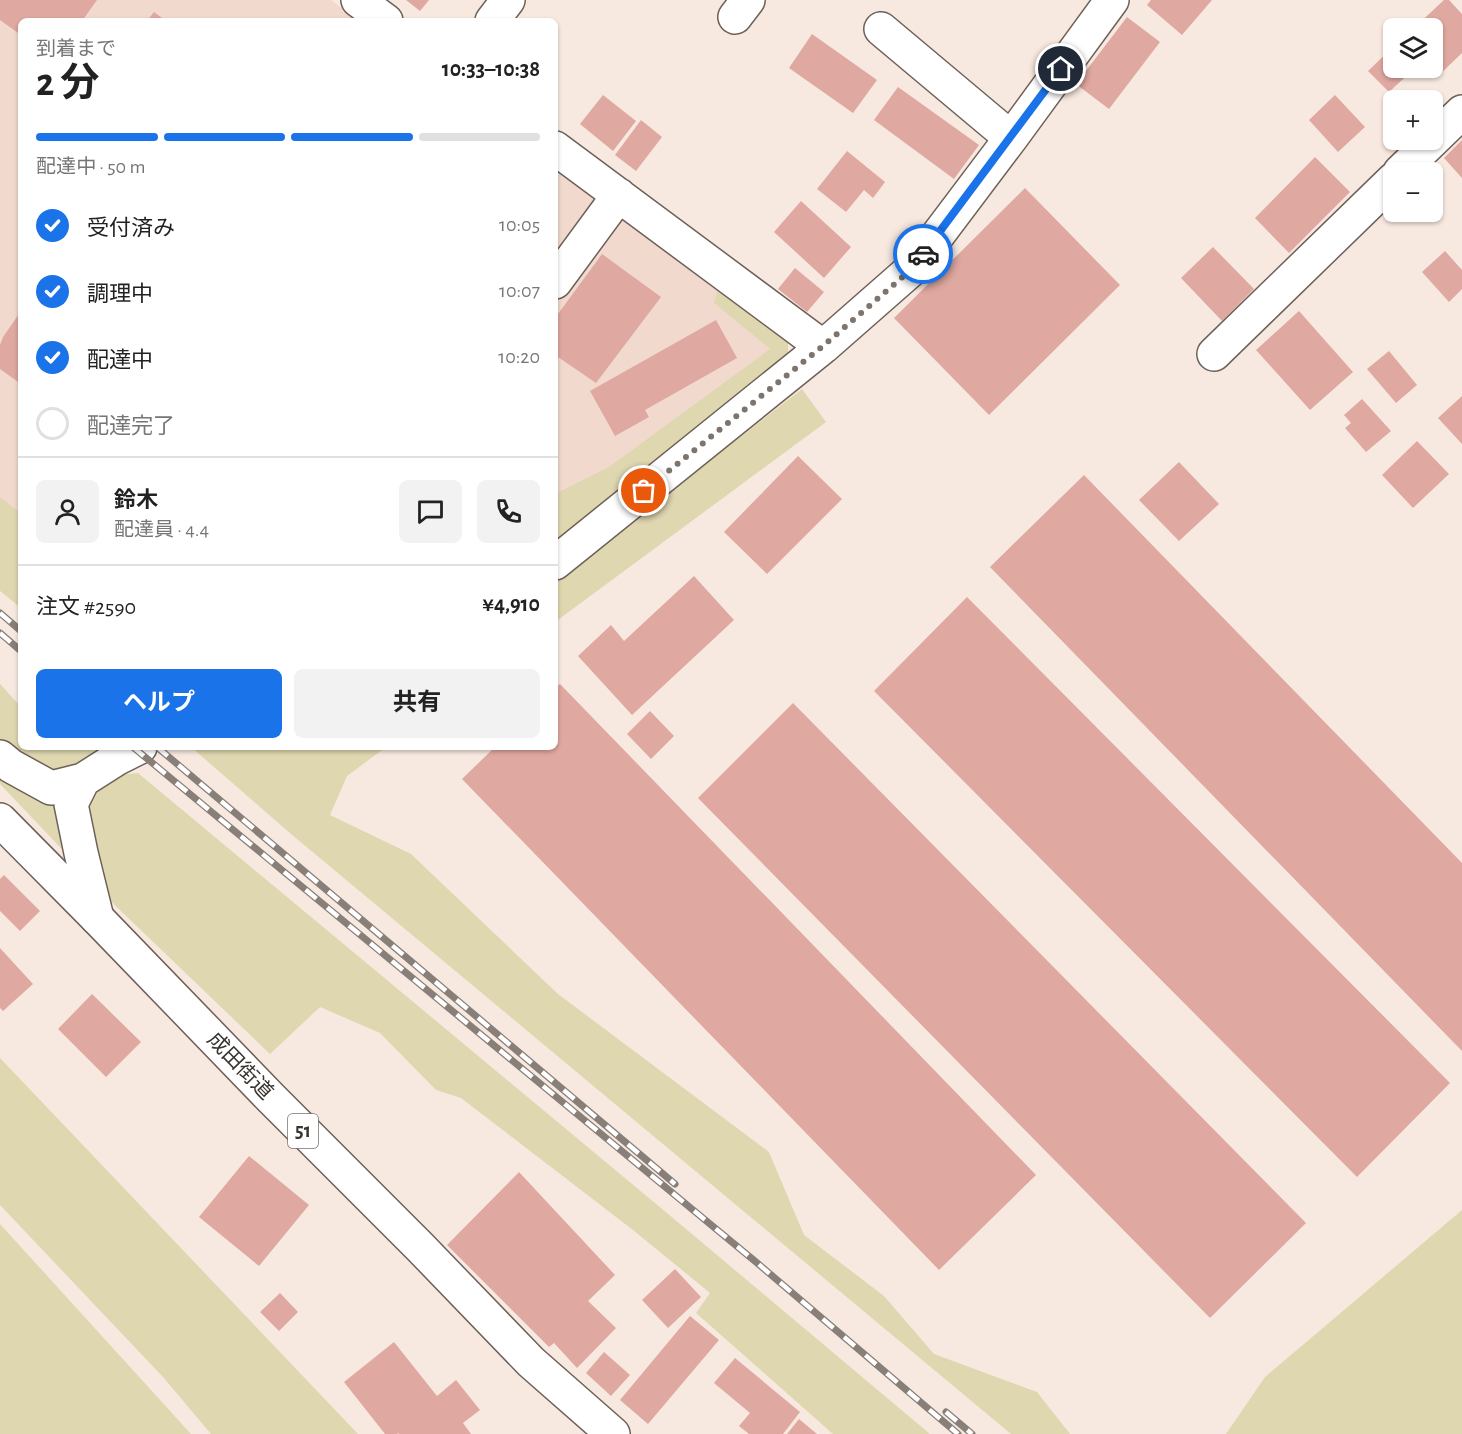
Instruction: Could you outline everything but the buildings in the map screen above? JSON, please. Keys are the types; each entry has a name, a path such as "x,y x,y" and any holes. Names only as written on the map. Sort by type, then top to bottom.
{"main road":[{"path":"358,0 382,18"},
{"path":"494,18 508,0"},
{"path":"558,561 823,346 913,268 1112,0"},
{"path":"881,28 1011,138"},
{"path":"1410,162 1462,112"},
{"path":"558,149 823,346"},
{"path":"1214,354 1383,190"},
{"path":"558,278 619,195"},
{"path":"0,757 11,766 51,788 83,780 135,750"},
{"path":"83,780 71,804 98,918"},
{"name":"成田街道","path":"0,820 531,1362 613,1434"}],"shaded area":[{"path":"0,0 331,0 355,18 18,18 18,582 0,567"},
{"path":"558,169 788,341 558,540"},
{"path":"718,289 788,341 788,360 558,542 558,492 609,467 770,349 714,303"},
{"path":"802,389 826,422 558,620 558,579"},
{"path":"0,497 18,511 18,606 0,591"},
{"path":"0,684 18,704 18,750 106,750 63,773 49,771 0,743"},
{"path":"194,750 382,750 347,776 330,815 411,854 558,994 769,1152 804,1235 884,1296 934,1354 1037,1392 1070,1434 1011,1434 291,834"},
{"path":"0,773 54,801 76,864 0,784"},
{"path":"138,773 930,1434 833,1434 696,1313 710,1293 633,1230 461,1098 436,1090 380,1033 320,1007 270,1054 99,890 81,822 92,789 118,775"},
{"path":"0,1058 358,1434 211,1434 163,1377 0,1205"},
{"path":"1462,1210 1462,1434 1226,1434 1265,1377"},
{"path":"0,1224 191,1434 0,1434"}],"railway":[{"path":"0,613 18,628"},
{"path":"0,633 18,648"},
{"path":"137,750 756,1262 958,1434"},
{"path":"161,750 675,1184"},
{"path":"946,1412 972,1434"}],"way so far":[{"path":"644,491 823,346 913,268 923,254"}],"route":[{"path":"923,254 1061,69"}]}
